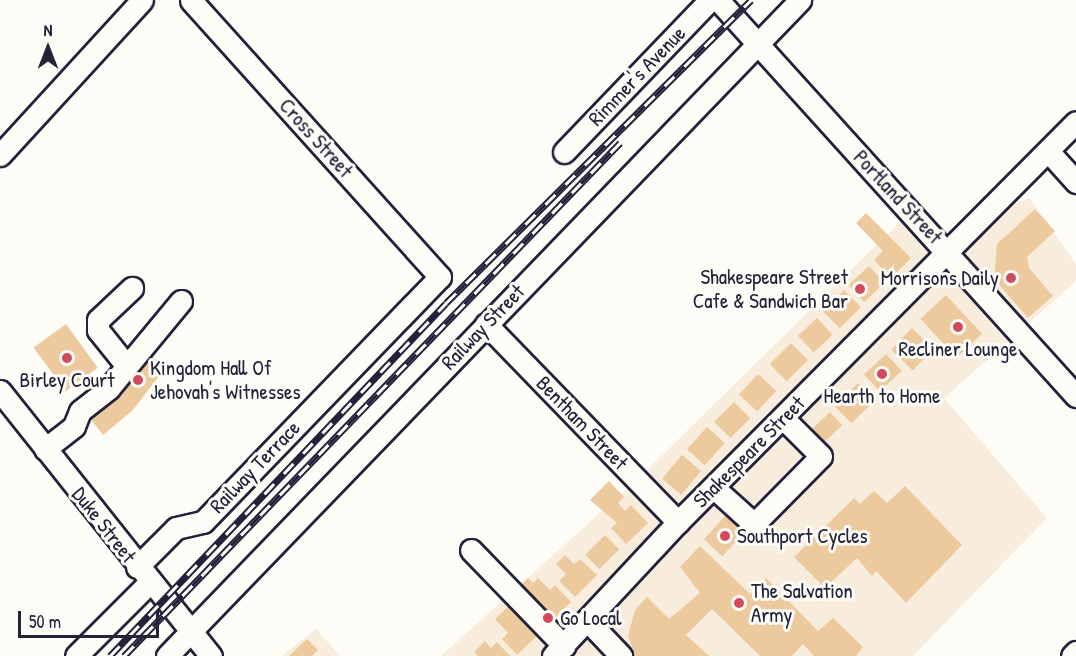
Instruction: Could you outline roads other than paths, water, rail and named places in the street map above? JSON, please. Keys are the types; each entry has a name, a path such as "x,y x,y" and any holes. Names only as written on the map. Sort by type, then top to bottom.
{"street":[{"path":"0,155 142,0"},
{"name":"Cross Street","path":"191,0 440,277"},
{"name":"Rimmer's Avenue","path":"564,152 710,0"},
{"name":"Portland Street","path":"718,0 1076,396"},
{"name":"Railway Street","path":"167,656 800,0"},
{"name":"Shakespeare Street","path":"559,651 678,522 1076,123"},
{"path":"1048,151 1076,182"},
{"name":"Railway Terrace","path":"76,656 143,574 176,528 202,522 440,277"},
{"path":"126,365 98,330 98,320 132,288"},
{"path":"45,449 74,426 80,411 109,388 180,301"},
{"name":"Bentham Street","path":"486,324 678,522"},
{"name":"Duke Street","path":"0,391 143,574 211,656"},
{"path":"713,487 754,524 820,456 783,418"},
{"path":"471,550 559,651"},
{"path":"587,620 621,656"},
{"path":"1072,656 1076,652"}],"railway":[{"path":"110,656 446,303 751,0"},
{"path":"124,656 620,143"}],"place":[{"name":"Morrisons Daily","path":"1011,278"},
{"name":"Shakespeare Street Cafe & Sandwich Bar","path":"860,289"},
{"name":"Recliner Lounge","path":"958,327"},
{"name":"Birley Court","path":"67,358"},
{"name":"Hearth to Home","path":"882,374"},
{"name":"Kingdom Hall Of Jehovah's Witnesses","path":"138,380"},
{"name":"Southport Cycles","path":"725,536"},
{"name":"The Salvation Army","path":"739,603"},
{"name":"Go Local","path":"548,618"}]}
